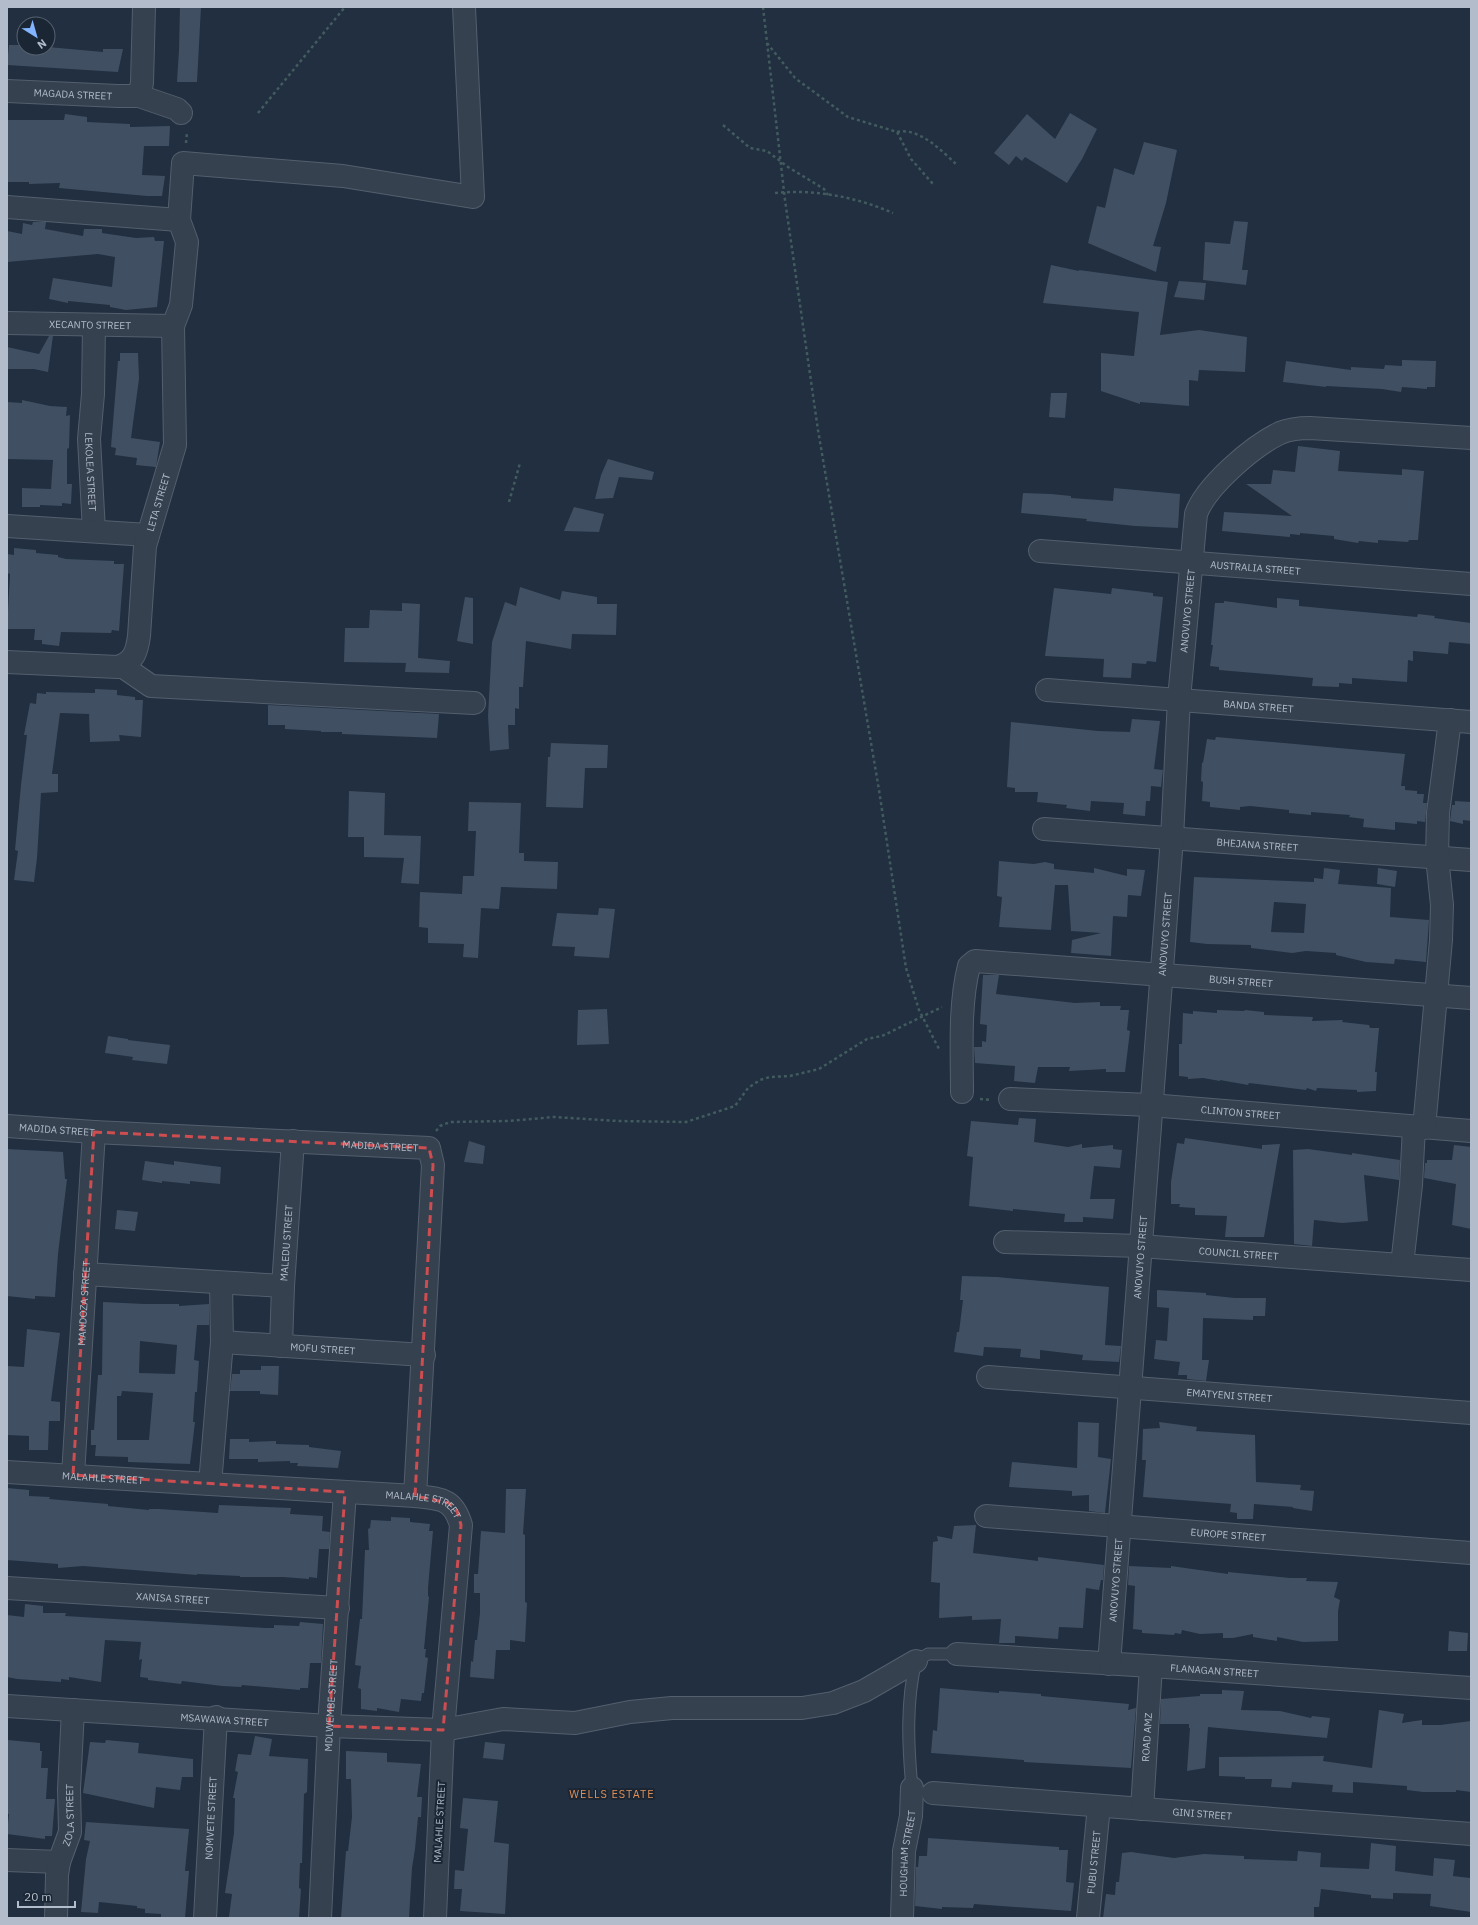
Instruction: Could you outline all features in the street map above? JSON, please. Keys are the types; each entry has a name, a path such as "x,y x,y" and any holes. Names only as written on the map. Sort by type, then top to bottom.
{"street":[{"path":"139,96 142,83 144,7"},
{"path":"183,163 343,176 473,196 464,7"},
{"name":"MAGADA STREET","path":"7,91 139,96 182,112"},
{"name":"LETA STREET","path":"122,666 132,660 137,649 140,636 145,546 175,445 173,326 181,305 187,242 179,220 183,163"},
{"path":"7,208 179,220"},
{"name":"XECANTO STREET","path":"7,323 173,326"},
{"name":"LEKOLEA STREET","path":"94,325 93,394 89,439 94,531"},
{"name":"ANOVUYO STREET","path":"1109,1664 1150,1105 1162,975 1172,838 1179,700 1196,514 1203,498 1233,468 1280,433 1293,429 1310,428 1471,438"},
{"path":"7,526 148,534"},
{"name":"AUSTRALIA STREET","path":"1040,551 1192,564 1471,584"},
{"path":"7,662 122,666 151,686 474,703"},
{"name":"BANDA STREET","path":"1046,690 1471,722"},
{"path":"1402,1265 1441,940 1442,905 1437,857 1438,813 1450,720"},
{"name":"BHEJANA STREET","path":"1044,829 1471,860"},
{"name":"BUSH STREET","path":"962,1092 962,1035 966,985 969,966 975,961 1010,965 1471,998"},
{"name":"CLINTON STREET","path":"1010,1099 1150,1105 1471,1131"},
{"name":"MADIDA STREET","path":"7,1126 94,1132 429,1148 433,1165 424,1355 415,1496"},
{"name":"MANDOZA STREET","path":"73,1476 94,1132"},
{"name":"MALEDU STREET","path":"281,1346 283,1286 293,1141"},
{"name":"COUNCIL STREET","path":"1005,1242 1140,1246 1471,1270"},
{"path":"85,1274 283,1286"},
{"path":"210,1484 222,1342 221,1283"},
{"name":"MOFU STREET","path":"222,1342 424,1355"},
{"name":"EMATYENI STREET","path":"988,1377 1471,1413"},
{"name":"MALAHLE STREET","path":"7,1472 439,1498 449,1503 457,1511 461,1525 443,1730 434,1918"},
{"name":"MDLWEMBE STREET","path":"320,1918 329,1726 345,1492"},
{"name":"EUROPE STREET","path":"986,1516 1471,1553"},
{"name":"XANISA STREET","path":"7,1588 338,1608"},
{"name":"FLANAGAN STREET","path":"957,1654 1471,1688"},
{"name":"MSAWAWA STREET","path":"7,1706 329,1726 443,1730 503,1719 575,1723 630,1712 672,1708 802,1708 833,1703 864,1691 916,1661"},
{"name":"ROAD AMZ","path":"1142,1809 1151,1666"},
{"name":"ZOLA STREET","path":"56,1918 55,1888 60,1862 70,1832 69,1789 73,1710"},
{"name":"NOMVETE STREET","path":"205,1918 216,1718"},
{"name":"HOUGHAM STREET","path":"902,1918 904,1851 911,1816 912,1788"},
{"name":"GINI STREET","path":"933,1793 1471,1834"},
{"name":"FUBU STREET","path":"1088,1918 1099,1806"},
{"path":"7,1860 60,1862"}],"lane":[{"path":"933,1793 912,1788 909,1727 912,1681 916,1661 928,1654 957,1654"}],"path":[{"path":"258,113 345,7"},
{"path":"763,7 784,192 818,430 879,790 906,968 924,1018 941,1052"},
{"path":"767,43 795,78 848,117 897,132 902,131 917,134 931,143 957,165"},
{"path":"182,112 187,129 183,163"},
{"path":"723,125 750,148 767,151 824,189 828,195"},
{"path":"897,132 911,159 933,184"},
{"path":"775,193 784,192 846,197 893,214"},
{"path":"509,502 520,463"},
{"path":"429,1148 436,1131 440,1126 450,1122 507,1121 554,1117 618,1121 686,1122 735,1106 748,1088 760,1080 770,1077 790,1076 812,1071 848,1052 866,1039 882,1036 924,1018 942,1008 966,985"},
{"path":"962,1092 972,1099 1010,1099"}],"highlighted area":[{"path":"94,1132 429,1148 433,1165 415,1496 449,1503 457,1511 461,1525 443,1730 329,1726 345,1492 73,1475"}],"building":[{"path":"180,7 201,7 197,82 177,82"},
{"path":"9,45 16,45 16,56 56,56 56,48 103,52 103,49 123,49 118,72 7,65"},
{"path":"1070,113 1097,129 1082,159 1067,183 1025,157 1022,161 1016,156 1009,165 994,153 1027,114 1055,139"},
{"path":"65,114 87,117 87,122 130,124 130,127 170,126 169,146 144,146 142,175 165,176 162,196 59,188 60,183 29,184 29,182 7,182 7,120 64,120"},
{"path":"1144,142 1177,150 1166,203 1153,246 1161,247 1156,272 1088,243 1097,206 1105,208 1114,168 1134,175"},
{"path":"1234,221 1248,222 1242,270 1248,270 1246,285 1203,280 1205,242 1230,244"},
{"path":"33,222 46,222 45,229 83,236 84,229 102,229 102,233 136,238 154,237 155,241 164,241 157,307 126,310 110,307 110,305 68,301 68,303 49,299 53,278 112,287 115,257 98,254 7,262 7,231 22,234 23,223 32,225"},
{"path":"1051,265 1079,271 1168,282 1160,335 1199,330 1247,337 1245,372 1199,370 1198,381 1189,380 1189,406 1140,402 1140,404 1101,391 1101,353 1134,356 1139,312 1043,303"},
{"path":"1179,281 1206,283 1204,300 1174,297"},
{"path":"49,336 53,336 48,372 34,369 7,369 7,347 39,354"},
{"path":"120,353 138,353 139,379 131,438 160,442 156,467 136,465 137,458 115,455 116,448 111,447 118,361 120,361"},
{"path":"1402,360 1436,361 1435,387 1427,387 1427,389 1402,387 1401,392 1382,389 1326,387 1283,382 1286,361 1351,370 1351,367 1384,369 1385,365 1402,366"},
{"path":"1051,393 1067,393 1065,418 1049,417"},
{"path":"22,400 50,406 67,407 66,416 70,415 69,448 67,449 67,484 72,484 71,504 62,503 62,506 40,505 40,507 22,507 22,488 51,489 53,460 7,459 7,402 22,403"},
{"path":"1298,446 1340,451 1338,471 1402,475 1402,469 1424,471 1418,540 1409,540 1408,542 1378,540 1378,543 1359,541 1358,543 1334,539 1334,536 1300,533 1300,535 1290,534 1290,537 1222,531 1224,512 1292,516 1246,484 1271,484 1273,470 1295,472"},
{"path":"608,459 654,472 652,480 619,477 613,498 595,499 601,475"},
{"path":"1114,488 1180,494 1178,528 1135,526 1086,521 1087,519 1021,513 1023,493 1051,494 1071,496 1071,498 1113,501"},
{"path":"574,507 604,514 599,532 564,531"},
{"path":"14,548 36,550 36,553 58,555 58,557 66,559 114,561 114,564 124,564 119,631 112,630 111,633 61,632 59,646 42,644 42,640 34,640 35,629 7,629 10,574 7,573 7,554 14,555"},
{"path":"520,587 560,600 562,591 597,597 597,604 617,604 616,635 572,634 571,649 526,641 523,687 519,687 519,709 515,708 515,725 508,725 509,749 490,751 488,716 492,642 505,602 516,606"},
{"path":"1054,588 1111,594 1112,588 1153,593 1153,596 1163,597 1156,662 1147,661 1146,664 1132,663 1131,678 1103,677 1104,659 1045,656"},
{"path":"465,597 473,598 473,644 457,641"},
{"path":"1277,598 1299,600 1299,606 1417,617 1418,614 1435,616 1434,618 1471,623 1471,644 1449,642 1448,654 1413,651 1413,661 1408,660 1407,682 1352,678 1352,684 1339,683 1339,687 1312,686 1313,678 1219,670 1219,667 1210,666 1213,645 1211,645 1215,603 1224,603 1224,601 1277,608"},
{"path":"402,603 420,604 418,658 450,661 449,673 405,672 406,663 344,662 345,628 369,628 370,610 402,611"},
{"path":"95,689 117,690 117,695 135,697 135,700 143,700 141,737 119,735 120,741 90,742 89,714 60,713 52,774 58,774 58,792 41,793 34,882 14,880 18,851 15,850 27,735 24,735 30,703 36,704 37,693 95,693"},
{"path":"268,705 439,714 437,738 342,734 342,732 285,729 285,725 268,725"},
{"path":"1132,719 1160,721 1154,769 1163,770 1161,787 1151,786 1150,801 1146,801 1145,816 1123,814 1124,803 1091,801 1090,811 1066,808 1067,805 1037,802 1038,792 1015,792 1015,788 1007,787 1011,722 1098,731 1130,732"},
{"path":"1216,737 1405,754 1401,786 1405,786 1405,790 1417,791 1417,794 1424,794 1423,803 1427,803 1425,822 1417,821 1417,824 1395,822 1395,830 1363,827 1364,819 1349,817 1350,815 1311,812 1311,815 1289,813 1289,810 1250,806 1240,807 1240,810 1210,807 1210,802 1202,801 1202,762 1203,763 1207,739 1215,740"},
{"path":"551,743 608,745 607,768 585,768 583,808 546,807 548,757 550,757"},
{"path":"349,791 385,793 384,835 421,836 419,884 401,883 404,858 364,857 364,837 348,837"},
{"path":"1455,801 1471,802 1471,821 1463,820 1463,824 1450,821 1452,805 1455,805"},
{"path":"469,802 521,803 519,853 524,853 524,861 558,862 557,889 501,887 499,909 481,908 478,958 463,957 464,944 428,943 428,928 419,927 420,892 462,894 463,876 474,876 476,831 468,831"},
{"path":"999,861 1034,864 1045,862 1054,864 1054,869 1094,873 1094,868 1127,876 1127,869 1145,870 1141,896 1128,895 1127,917 1113,916 1111,956 1071,953 1072,940 1101,933 1071,931 1068,885 1055,885 1051,930 999,927 1002,897 997,896"},
{"path":"1324,868 1340,870 1338,884 1391,888 1390,917 1429,920 1426,962 1395,959 1394,964 1366,962 1336,955 1336,953 1306,951 1292,953 1251,948 1251,945 1190,942 1194,877 1314,882 1314,878 1323,879","holes":["1274,902 1306,904 1304,933 1271,932"]},
{"path":"1378,868 1397,871 1395,887 1377,884"},
{"path":"599,908 615,909 609,958 574,956 575,947 552,946 557,913 598,915"},
{"path":"983,975 999,975 996,994 1075,1003 1100,1002 1100,1006 1121,1006 1120,1010 1129,1010 1127,1030 1130,1031 1125,1072 1106,1072 1106,1069 1069,1071 1070,1067 1038,1067 1035,1083 1014,1081 1015,1066 975,1063 974,1047 982,1047 982,1041 986,1042 987,1025 980,1024"},
{"path":"607,1009 609,1044 577,1045 578,1010"},
{"path":"1217,1010 1245,1010 1264,1012 1264,1015 1313,1017 1312,1021 1343,1020 1342,1022 1369,1025 1370,1028 1379,1028 1375,1072 1377,1072 1376,1091 1357,1092 1357,1090 1317,1088 1316,1091 1307,1088 1306,1090 1249,1083 1248,1085 1203,1078 1188,1079 1188,1077 1179,1076 1179,1044 1182,1044 1183,1013 1193,1014 1193,1011 1217,1013"},
{"path":"108,1036 170,1045 167,1064 132,1060 133,1057 105,1053"},
{"path":"1019,1118 1036,1119 1034,1142 1068,1147 1082,1144 1082,1148 1113,1145 1113,1149 1122,1150 1120,1168 1094,1166 1090,1199 1115,1199 1113,1219 1083,1217 1083,1222 1064,1222 1065,1214 1013,1209 1013,1211 969,1206 973,1157 967,1156 971,1121 1018,1125"},
{"path":"1185,1138 1262,1149 1262,1145 1280,1144 1264,1237 1225,1237 1227,1216 1195,1215 1195,1208 1179,1207 1180,1204 1171,1204 1171,1182 1177,1143 1184,1144"},
{"path":"469,1141 485,1146 483,1164 464,1162"},
{"path":"1454,1145 1471,1147 1471,1229 1452,1225 1456,1184 1424,1178 1425,1163 1427,1163 1427,1160 1452,1160"},
{"path":"7,1149 63,1152 65,1179 67,1179 58,1254 55,1297 35,1296 35,1299 7,1296"},
{"path":"1308,1149 1352,1155 1352,1153 1400,1160 1399,1180 1364,1175 1368,1221 1342,1223 1314,1220 1312,1246 1294,1244 1293,1150"},
{"path":"145,1161 174,1165 174,1161 221,1167 220,1184 190,1181 190,1184 162,1181 162,1183 142,1180"},
{"path":"117,1210 138,1212 135,1231 115,1229"},
{"path":"962,1276 997,1277 1109,1287 1105,1345 1121,1346 1119,1362 1082,1360 1083,1355 1040,1350 1040,1359 1020,1357 1021,1349 984,1347 983,1356 954,1352 957,1332 959,1332 963,1300 960,1300"},
{"path":"1157,1290 1206,1293 1206,1295 1235,1298 1266,1298 1265,1316 1253,1316 1253,1320 1203,1318 1202,1360 1209,1360 1206,1381 1187,1379 1187,1375 1178,1375 1180,1362 1154,1359 1156,1340 1167,1341 1169,1308 1157,1307"},
{"path":"103,1302 179,1304 179,1306 209,1304 209,1325 197,1325 194,1360 199,1361 193,1422 195,1422 190,1464 128,1462 128,1457 95,1456 96,1445 91,1445 91,1430 94,1430 98,1375 102,1375","holes":["140,1341 177,1345 175,1374 139,1373","122,1391 153,1393 149,1440 117,1440 117,1396 121,1396"]},
{"path":"27,1329 60,1333 51,1401 60,1402 60,1421 49,1421 48,1450 29,1450 29,1436 7,1435 7,1366 24,1367"},
{"path":"261,1366 279,1366 278,1395 260,1394 260,1391 230,1391 232,1374 240,1374 240,1370 261,1370"},
{"path":"1078,1422 1099,1423 1098,1457 1111,1459 1105,1513 1089,1511 1089,1495 1072,1496 1072,1491 1009,1487 1012,1462 1077,1468"},
{"path":"1159,1422 1197,1427 1196,1431 1255,1435 1256,1482 1301,1485 1300,1490 1314,1491 1312,1511 1293,1507 1254,1504 1253,1519 1237,1519 1237,1513 1230,1512 1231,1504 1143,1497 1146,1460 1142,1460 1143,1429 1160,1428"},
{"path":"230,1439 249,1439 249,1442 276,1441 276,1444 309,1445 309,1447 341,1451 338,1468 297,1466 298,1463 290,1463 290,1461 258,1462 258,1459 229,1459"},
{"path":"7,1488 29,1490 29,1496 50,1497 49,1499 108,1504 108,1506 149,1510 159,1509 218,1513 219,1505 291,1508 290,1514 323,1516 322,1531 330,1532 329,1549 319,1549 317,1578 309,1577 309,1579 197,1575 83,1566 58,1568 58,1564 7,1560"},
{"path":"506,1489 526,1489 523,1534 525,1535 525,1602 527,1603 525,1642 510,1640 510,1650 496,1650 494,1679 470,1677 471,1661 473,1662 480,1613 480,1593 474,1593 474,1574 478,1574 481,1531 505,1533"},
{"path":"391,1517 410,1518 410,1522 430,1524 429,1531 433,1531 424,1649 426,1649 425,1657 428,1658 424,1693 422,1693 421,1701 401,1699 399,1712 377,1708 377,1711 361,1709 361,1689 358,1688 361,1666 355,1665 360,1619 362,1619 365,1550 369,1550 368,1529 370,1528 371,1520 391,1521"},
{"path":"976,1525 973,1553 1038,1561 1038,1557 1104,1565 1103,1580 1101,1580 1099,1590 1086,1588 1083,1628 1059,1627 1058,1639 1015,1636 1015,1643 999,1643 1001,1619 972,1620 972,1616 939,1618 940,1583 931,1582 933,1542 938,1541 937,1536 952,1539 954,1526"},
{"path":"1129,1566 1171,1568 1171,1566 1228,1574 1228,1572 1290,1578 1307,1578 1306,1581 1338,1582 1334,1597 1340,1600 1338,1611 1338,1641 1303,1642 1277,1637 1277,1641 1253,1637 1253,1634 1233,1638 1223,1638 1223,1633 1200,1634 1182,1630 1181,1634 1175,1633 1174,1635 1142,1633 1142,1630 1133,1629 1135,1586 1128,1585"},
{"path":"25,1604 43,1606 43,1613 66,1613 65,1616 265,1628 274,1628 274,1625 299,1626 300,1622 323,1624 321,1663 310,1663 308,1688 300,1688 300,1690 242,1685 241,1687 222,1686 182,1681 181,1684 148,1680 148,1678 140,1677 142,1659 139,1660 141,1642 105,1640 101,1682 69,1677 69,1680 61,1679 61,1682 7,1677 7,1615 24,1617"},
{"path":"1449,1631 1468,1633 1467,1651 1448,1651"},
{"path":"940,1688 999,1693 999,1691 1041,1694 1041,1696 1129,1704 1128,1710 1136,1708 1131,1768 1024,1762 1024,1760 931,1753 933,1730 937,1731"},
{"path":"1222,1690 1244,1691 1241,1710 1280,1711 1311,1718 1312,1716 1330,1718 1327,1738 1208,1727 1205,1768 1187,1771 1189,1724 1160,1724 1161,1699 1200,1696 1200,1694 1222,1694"},
{"path":"1379,1710 1404,1714 1402,1723 1422,1720 1422,1725 1440,1725 1471,1721 1471,1792 1456,1790 1456,1792 1423,1792 1407,1790 1407,1786 1353,1782 1353,1793 1332,1792 1333,1785 1292,1782 1291,1788 1271,1787 1272,1779 1245,1779 1245,1777 1219,1776 1219,1757 1324,1756 1323,1761 1372,1768"},
{"path":"255,1736 272,1739 269,1756 308,1759 307,1792 304,1794 302,1863 300,1863 299,1888 301,1889 299,1918 229,1917 232,1894 225,1893 234,1833 235,1798 233,1798 238,1772 235,1771 238,1754 251,1755"},
{"path":"8,1740 40,1743 40,1751 42,1751 41,1768 48,1768 46,1799 55,1799 52,1836 45,1836 45,1839 7,1834 9,1814 7,1814"},
{"path":"106,1740 139,1743 138,1753 193,1759 193,1777 182,1777 180,1790 156,1787 154,1808 83,1793 90,1742 105,1743"},
{"path":"485,1742 505,1744 503,1760 483,1758"},
{"path":"346,1751 387,1753 387,1762 421,1764 417,1797 422,1797 421,1817 418,1817 412,1868 409,1918 341,1918 346,1851 348,1851 352,1817 351,1779 346,1779"},
{"path":"463,1798 498,1801 494,1842 509,1844 505,1914 460,1911 462,1889 454,1889 455,1870 464,1871 468,1829 460,1828"},
{"path":"86,1822 189,1829 185,1871 189,1871 185,1918 161,1918 161,1914 145,1913 145,1909 137,1908 137,1906 99,1902 98,1913 81,1912 86,1859 90,1841 84,1840"},
{"path":"928,1838 1059,1847 1059,1850 1068,1850 1066,1882 1074,1883 1071,1911 974,1904 973,1908 942,1907 942,1909 915,1906 916,1867 918,1867 919,1856 927,1856"},
{"path":"1371,1843 1396,1846 1395,1871 1433,1876 1434,1858 1455,1860 1453,1876 1470,1878 1471,1881 1471,1912 1430,1906 1431,1894 1393,1893 1393,1899 1371,1898 1371,1895 1321,1889 1319,1907 1314,1907 1314,1918 1103,1918 1106,1894 1115,1895 1116,1882 1119,1882 1122,1853 1131,1852 1174,1858 1204,1854 1244,1856 1244,1859 1297,1861 1298,1851 1321,1853 1320,1867 1369,1869"}],"district":[{"name":"WELLS ESTATE","path":"612,1794"}]}
